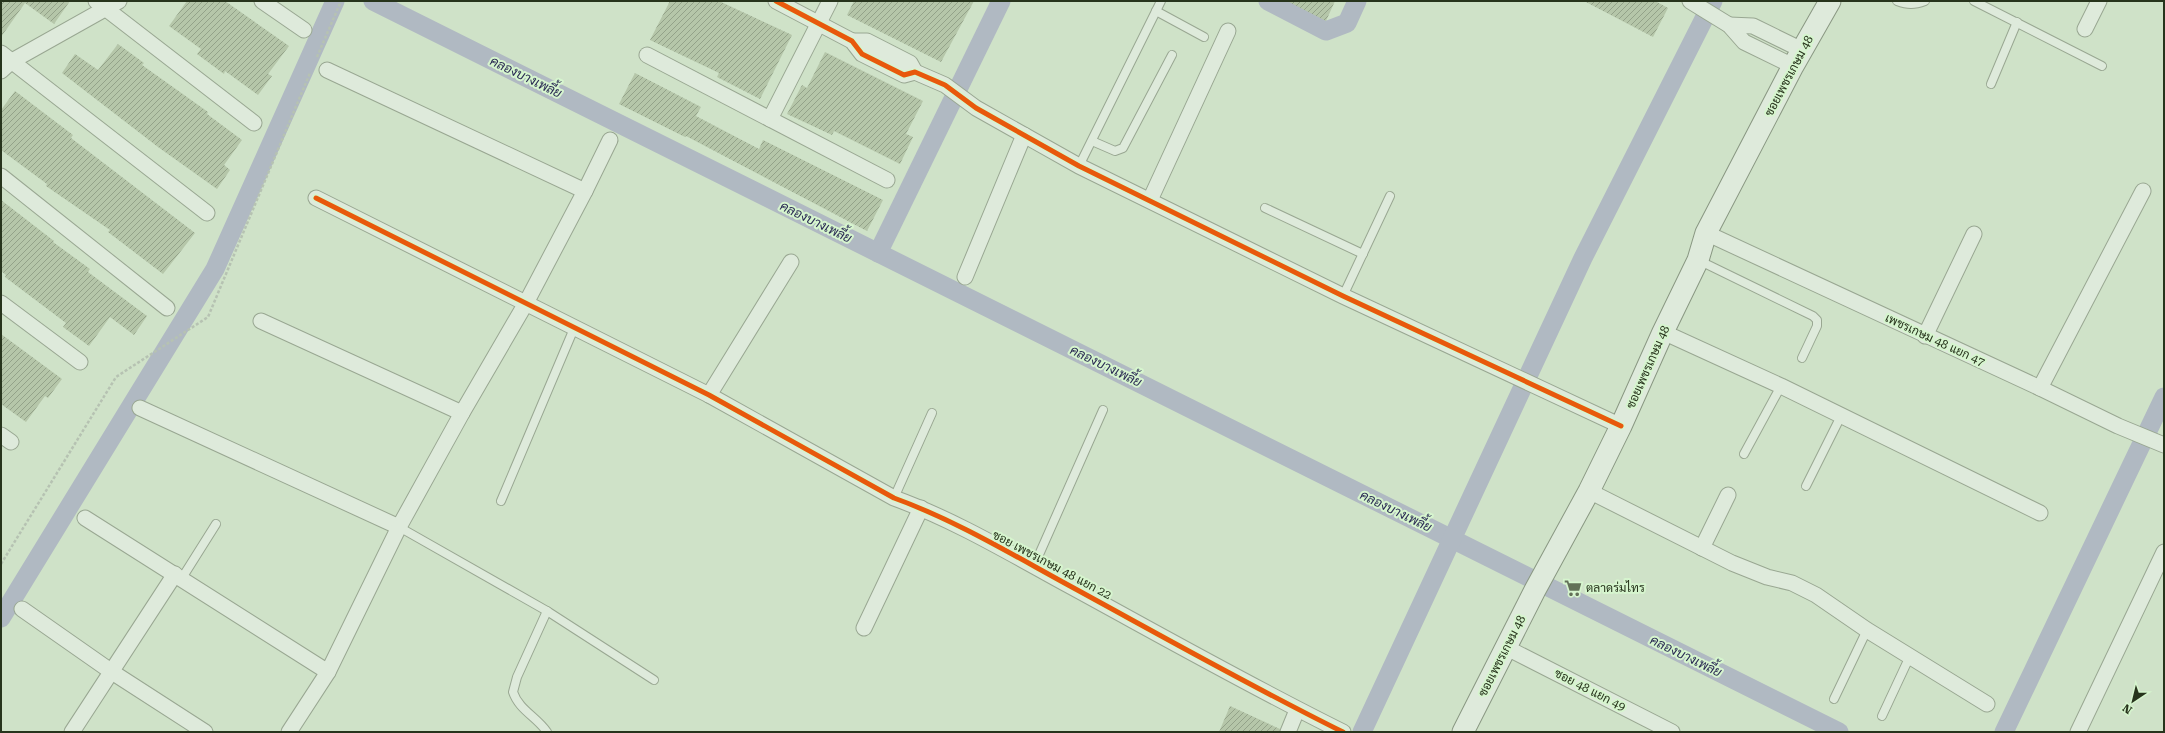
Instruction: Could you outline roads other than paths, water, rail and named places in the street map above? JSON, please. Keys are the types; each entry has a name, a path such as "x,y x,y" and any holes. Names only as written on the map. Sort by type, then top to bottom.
{"street":[{"path":"119,1 101,5 5,62 207,213"},
{"path":"262,1 304,30"},
{"path":"776,1 852,41 862,54 904,75 915,72 945,85 976,108 1079,166 1343,296 1621,426"},
{"path":"770,119 830,1"},
{"path":"1690,1 1729,25 1744,42 1797,58"},
{"name":"ซอยเพชรเกษม 48","path":"1463,732 1540,582 1589,492 1621,426 1662,332 1698,260 1706,233 1797,58 1830,1"},
{"path":"2085,29 2099,1"},
{"path":"101,5 254,123"},
{"path":"1150,200 1228,31"},
{"path":"647,55 887,180"},
{"path":"321,67 585,191"},
{"path":"965,277 1024,136"},
{"path":"288,732 328,672 399,527 462,413 526,303 610,140"},
{"path":"1,176 167,308"},
{"path":"2040,388 2142,191"},
{"name":"ซอย เพชรเกษม 48 แยก 22","path":"316,198 575,326 709,395 894,498 921,508 1034,566 1297,710 1342,732"},
{"name":"เพชรเกษม 48 แยก 47","path":"1706,233 1925,336 2040,388 2118,426 2163,445"},
{"path":"1925,336 1974,234"},
{"path":"709,395 791,262"},
{"path":"1,303 80,362"},
{"path":"261,321 462,413"},
{"path":"1662,332 1781,386 2040,512"},
{"path":"140,408 399,527"},
{"path":"1589,492 1744,568 1792,584 1816,594 1867,630 1987,704"},
{"path":"1702,548 1728,495"},
{"path":"864,628 921,508"},
{"path":"85,518 328,672"},
{"path":"2078,732 2164,552"},
{"path":"72,732 178,576"},
{"path":"22,609 112,672 205,732"},
{"name":"ซอย 48 แยก 49","path":"1507,648 1672,732"},
{"path":"1288,732 1297,710"}],"lane":[{"path":"1079,166 1161,1"},
{"path":"1897,1 1907,5 1916,5 1925,1"},
{"path":"1974,1 2102,66"},
{"path":"1156,11 1204,37"},
{"path":"1991,84 2017,22"},
{"path":"1092,141 1115,151 1123,148 1172,55"},
{"path":"1343,296 1390,196"},
{"path":"1265,208 1363,254"},
{"path":"1698,260 1813,316 1818,320 1817,326 1802,358"},
{"path":"501,501 575,326"},
{"path":"1744,454 1781,386"},
{"path":"1034,566 1103,410"},
{"path":"894,498 932,413"},
{"path":"1806,486 1841,416"},
{"path":"178,576 216,524"},
{"path":"399,527 547,611 654,680"},
{"path":"547,611 517,677 513,692 521,706 542,724 547,732"},
{"path":"1834,699 1867,630"},
{"path":"1882,716 1910,656"}],"waterway":[{"path":"1,618 215,269 335,1"},
{"name":"คลองบางเพลี้ย","path":"373,1 1839,732"},
{"path":"878,253 1001,1"},
{"path":"1268,1 1326,31 1347,23 1357,1"},
{"path":"1362,732 1583,258 1713,1"},
{"path":"2004,732 2164,397"}],"place":[{"name":"ตลาดร่มไทร","path":"1573,588"}]}
